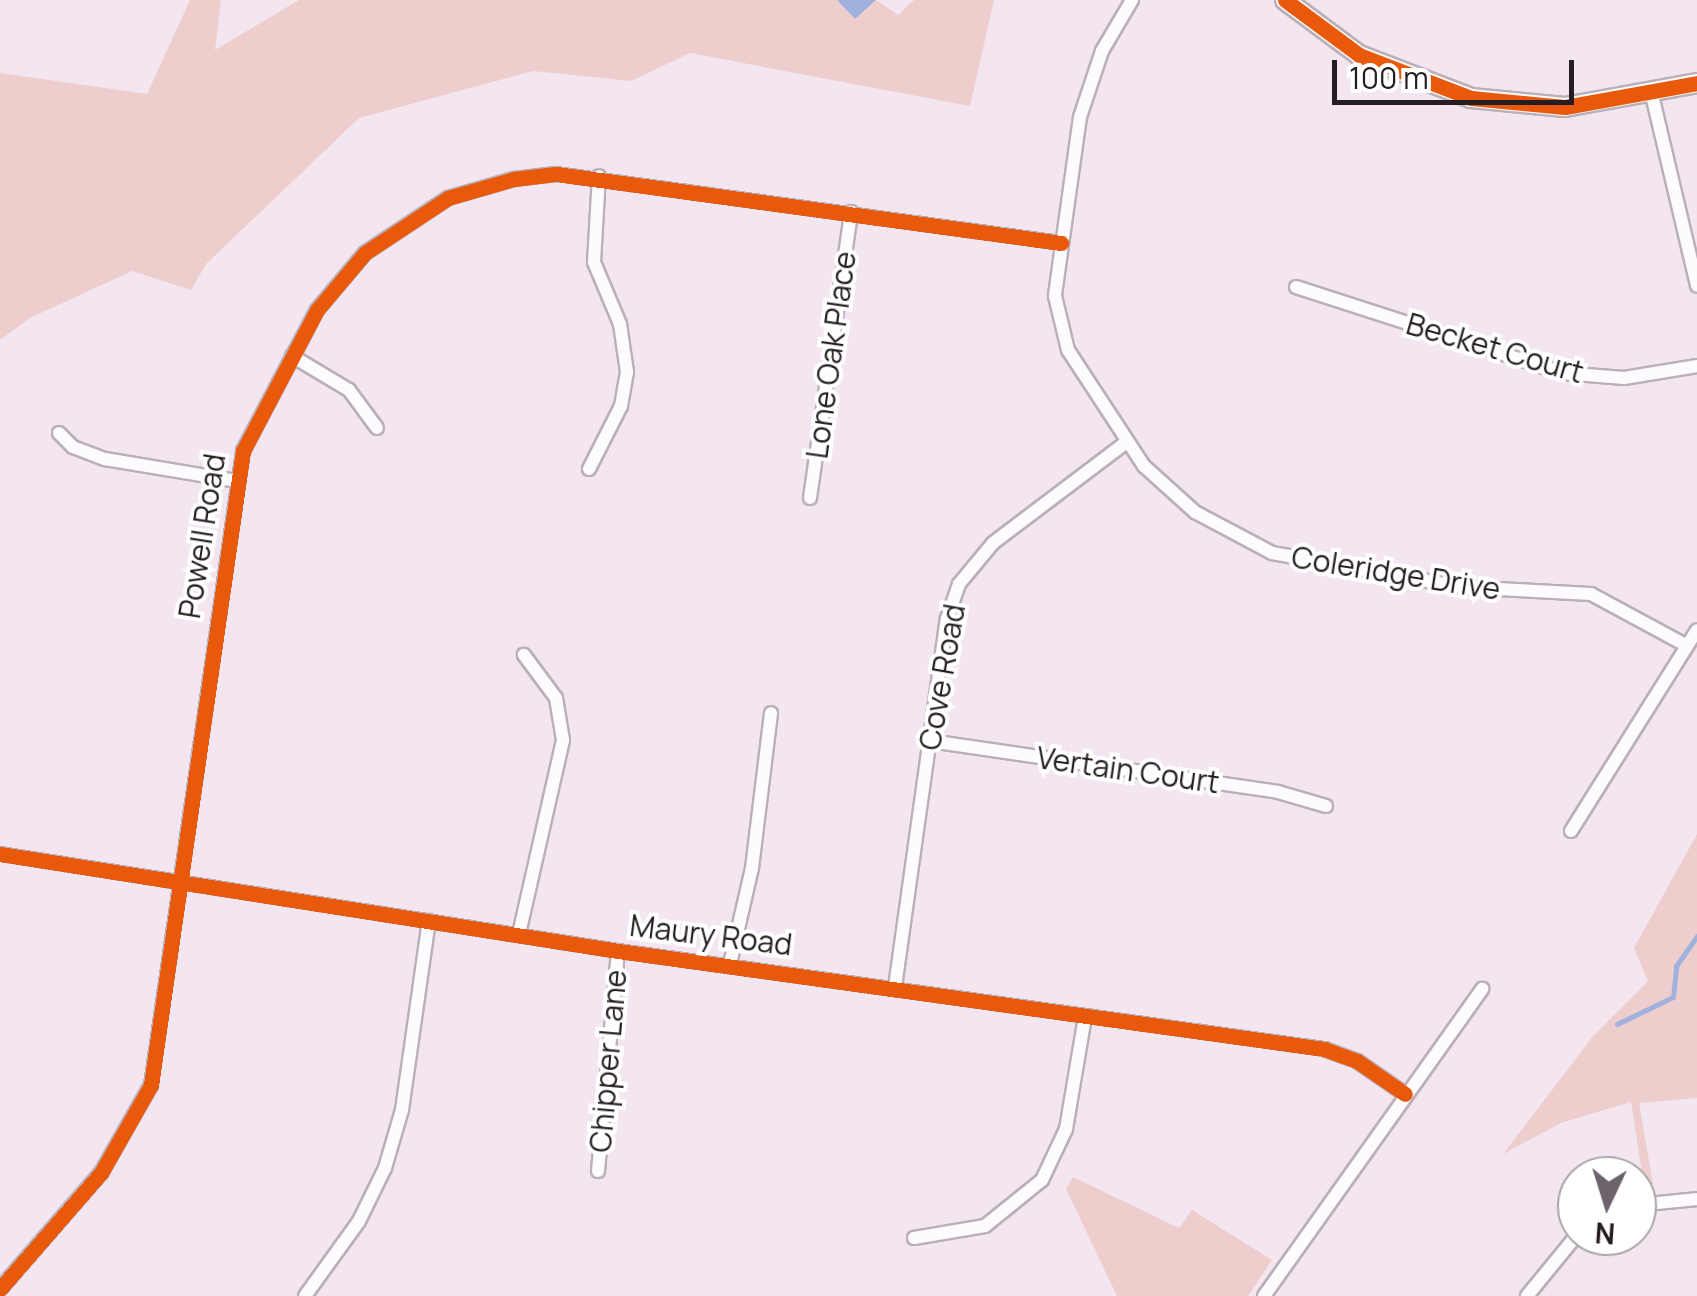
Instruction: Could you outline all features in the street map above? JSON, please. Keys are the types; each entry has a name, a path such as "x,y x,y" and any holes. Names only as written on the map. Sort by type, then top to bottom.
{"street":[{"name":"Coleridge Drive","path":"1132,0 1089,84 1054,296 1060,332 1125,443 1195,512 1272,553 1461,587 1591,594 1687,646"},
{"path":"1285,0 1359,55 1440,90 1537,106 1652,95 1697,83"},
{"path":"1652,95 1697,286"},
{"name":"Powell Road","path":"0,1288 101,1173 140,1113 158,1057 236,481 255,418 347,271 409,219 472,189 514,178 600,176 1061,243"},
{"path":"589,469 622,406 628,372 620,324 594,262 600,176"},
{"name":"Lone Oak Place","path":"810,498 852,212"},
{"name":"Becket Court","path":"1296,286 1562,372 1624,378 1697,366"},
{"path":"292,356 349,390 377,428"},
{"path":"60,433 73,447 105,460 236,481"},
{"name":"Cove Road","path":"895,987 947,618 972,563 1125,443"},
{"path":"1571,831 1697,630"},
{"path":"519,934 563,740 556,698 524,655"},
{"path":"730,964 752,868 771,713"},
{"name":"Vertain Court","path":"930,741 1278,792 1326,806"},
{"name":"Maury Road","path":"0,854 618,951 1324,1049 1358,1062 1405,1094"},
{"path":"306,1296 359,1222 390,1151 429,921"},
{"name":"Chipper Lane","path":"598,1171 618,951"},
{"path":"1264,1296 1482,988"},
{"path":"914,1238 985,1226 1042,1180 1066,1129 1084,1017"},
{"path":"1657,1203 1697,1199"},
{"path":"1526,1296 1559,1256"}],"shaded area":[{"path":"190,0 221,0 215,50 299,0 837,0 855,19 876,0 898,15 914,0 994,0 970,106 690,53 631,81 533,71 359,118 206,264 191,290 132,271 30,318 0,340 0,73 147,94"},
{"path":"1697,834 1697,1098 1639,1103 1648,1156 1639,1156 1631,1102 1561,1123 1503,1154 1594,1035 1648,981 1634,948"},
{"path":"1073,1177 1179,1228 1192,1210 1272,1260 1248,1296 1117,1296 1066,1189"}],"water":[{"path":"837,0 876,0 855,19"}],"waterway":[{"path":"1617,1024 1673,997 1676,966 1697,936"}],"cycle path":[{"path":"1285,0 1359,55 1471,98 1565,107 1697,83"},
{"path":"0,1289 101,1173 151,1085 243,451 317,310 365,253 448,198 514,179 556,174 1061,243"},
{"path":"0,854 618,951 1324,1049 1357,1061 1405,1094"}]}
